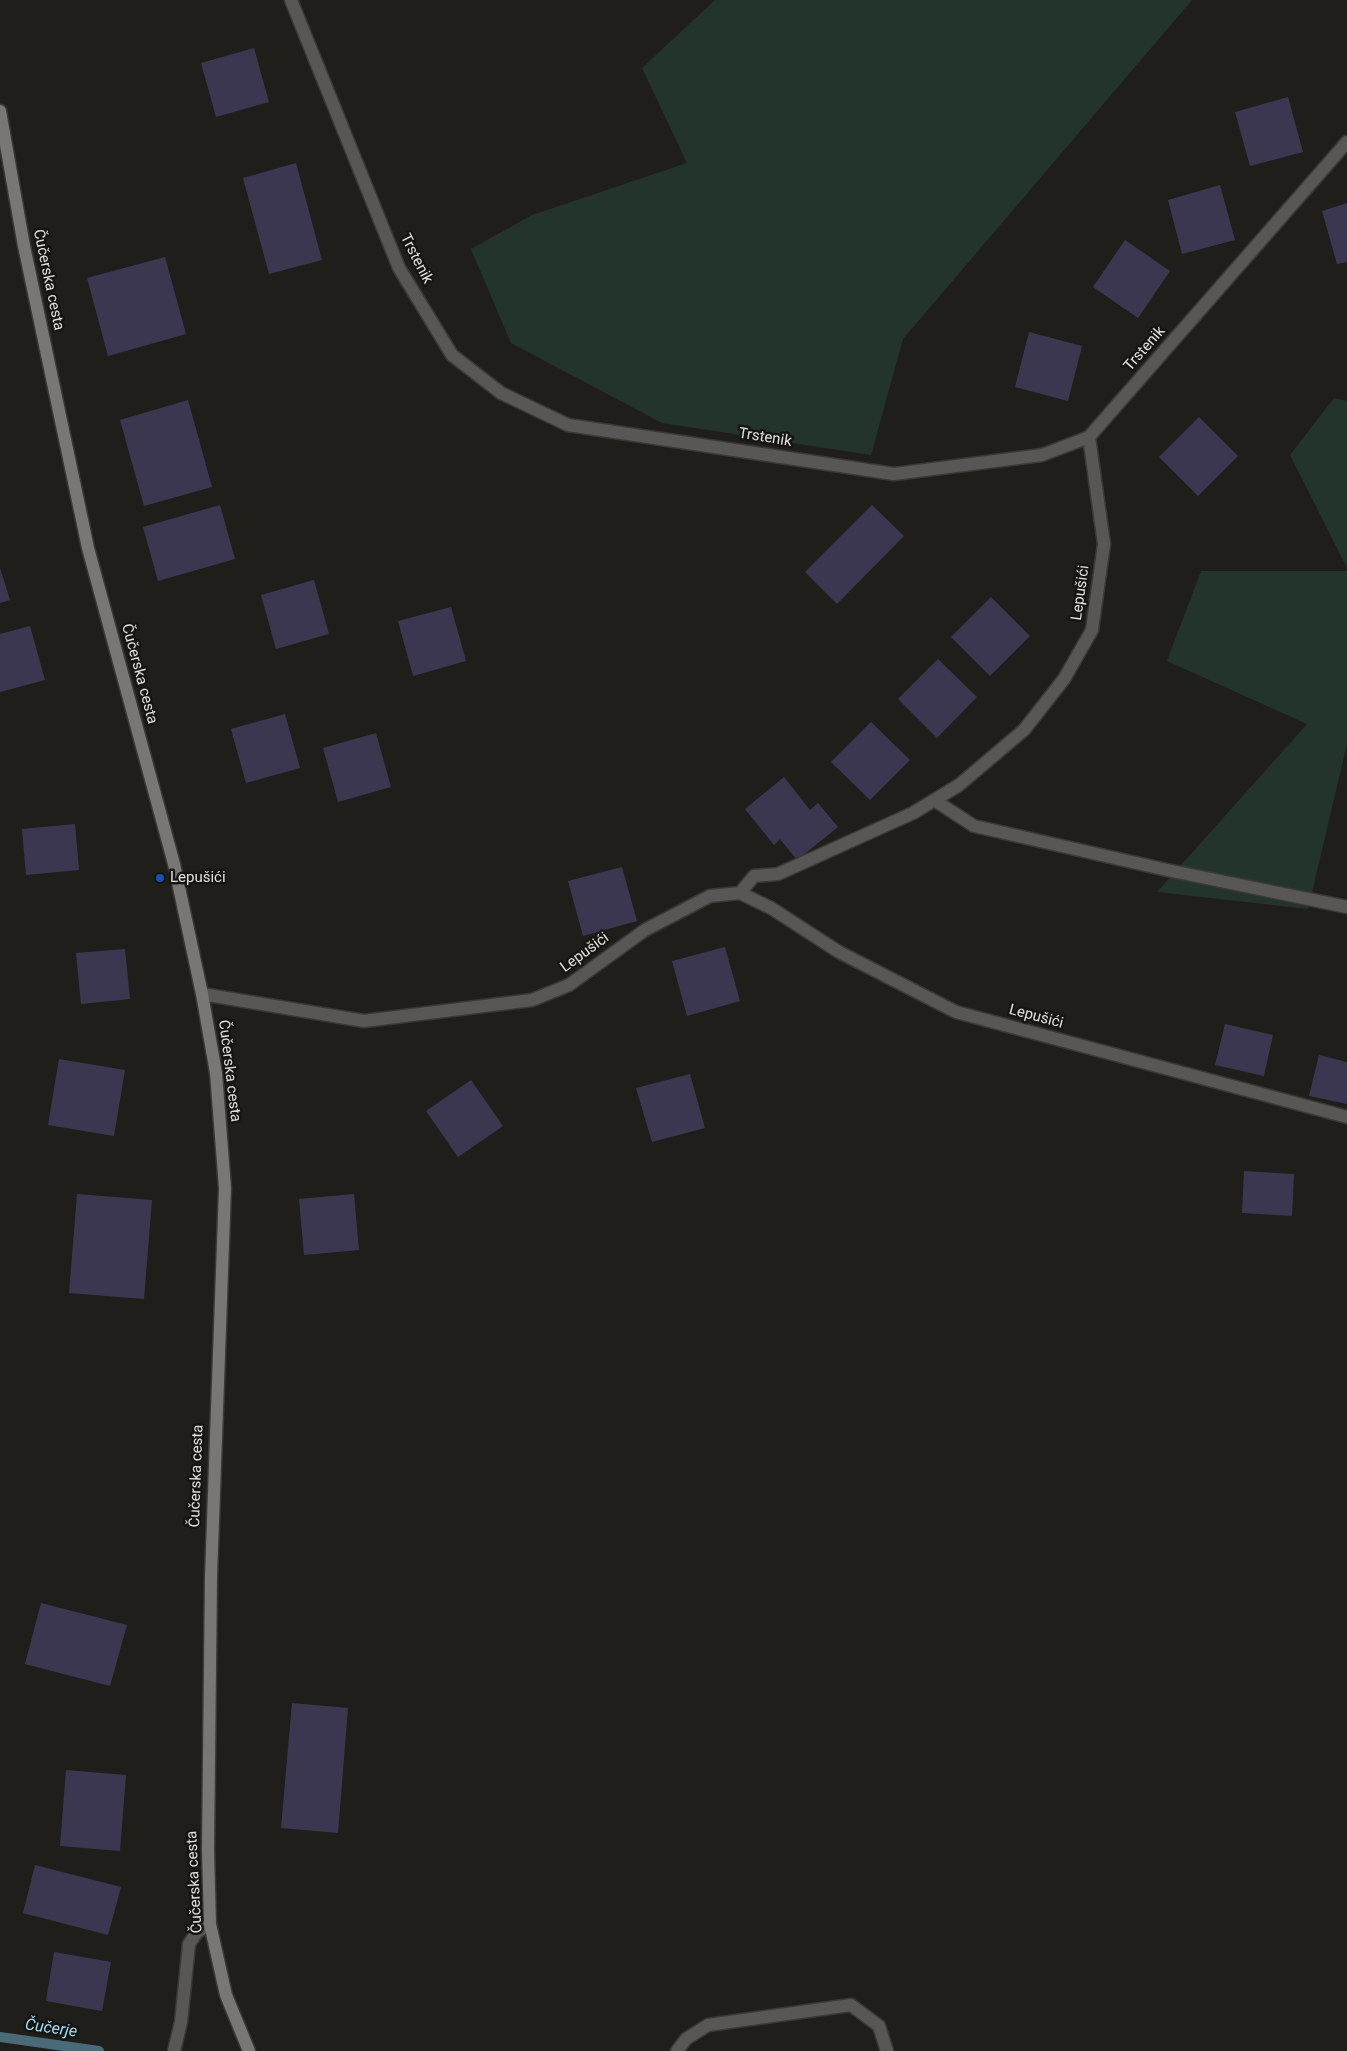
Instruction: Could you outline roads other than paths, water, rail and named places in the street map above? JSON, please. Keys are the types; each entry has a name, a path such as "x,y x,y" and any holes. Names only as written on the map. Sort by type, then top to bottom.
{"street":[{"name":"Trstenik","path":"292,0 399,268 452,355 501,393 568,425 894,474 1042,455 1089,437 1347,142"},
{"name":"Čučerska cesta","path":"0,111 24,246 88,548 174,864 202,994 216,1073 225,1188 211,1576 208,1850 210,1924 226,1995 249,2051"},
{"name":"Lepušići","path":"740,893 754,876 778,874 905,817 959,785 1024,730 1064,679 1092,630 1104,544 1089,437"},
{"path":"934,800 974,826 1167,870 1347,907"},
{"name":"Lepušići","path":"202,994 364,1021 532,1000 569,985 644,930 710,896 740,893 771,908 839,952 956,1012 1347,1117"},
{"path":"174,2051 181,2022 189,1944 197,1932 210,1924"},
{"path":"677,2051 686,2039 708,2025 851,2005 879,2026 887,2051"}],"waterway":[{"name":"Čučerje","path":"0,2037 99,2051"}],"place":[{"name":"Lepušići","path":"160,878"}]}
